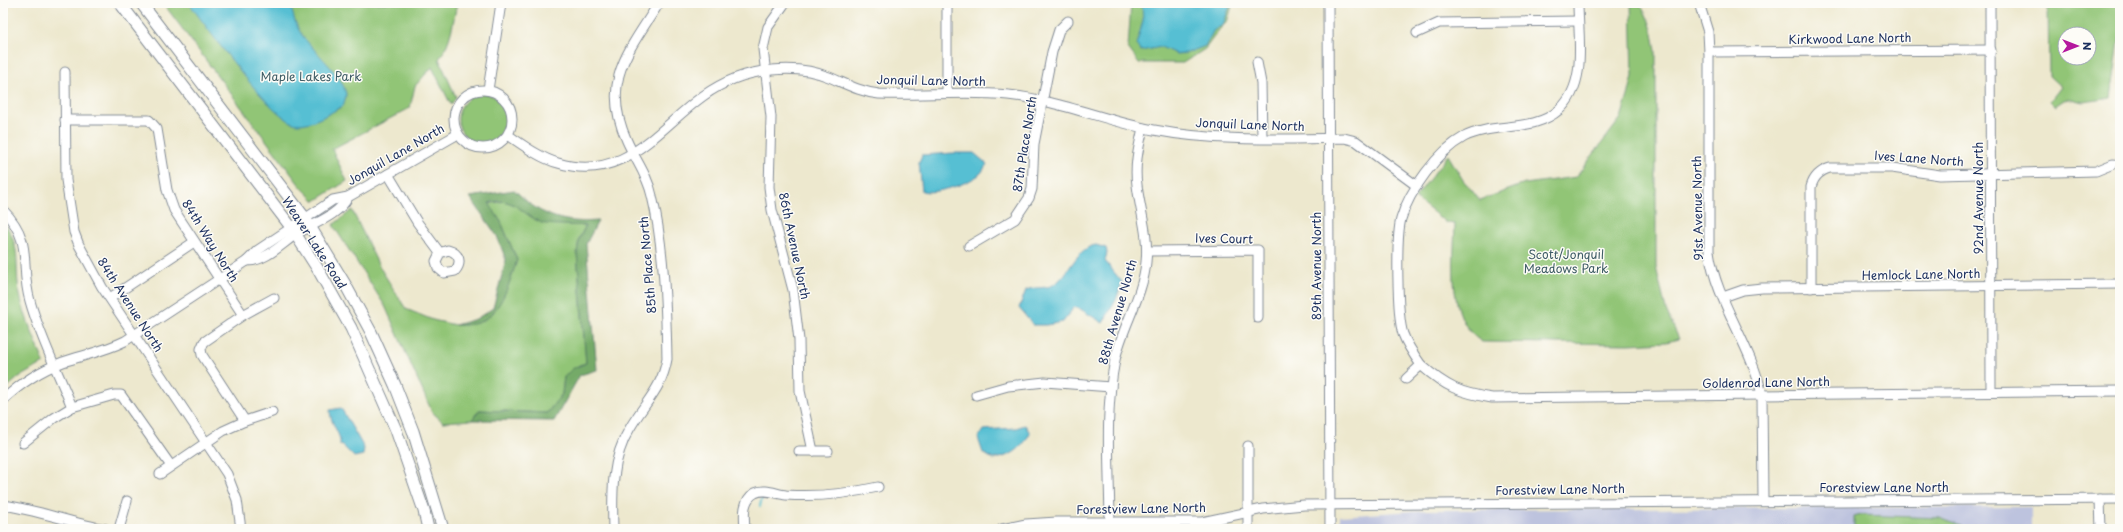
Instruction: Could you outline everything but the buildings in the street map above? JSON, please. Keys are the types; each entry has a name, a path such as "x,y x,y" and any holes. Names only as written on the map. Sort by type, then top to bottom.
{"main road":[{"name":"Weaver Lake Road","path":"120,3 294,231 319,270 351,328 396,430 424,511 428,529"},
{"name":"Weaver Lake Road","path":"141,3 308,222 345,284 371,332 395,385 412,431 443,529"}],"street":[{"path":"488,90 501,3"},
{"name":"85th Place North","path":"613,529 612,487 617,457 629,428 658,388 666,371 667,359 658,225 652,194 633,154 617,112 615,96 617,82 625,58 659,3"},
{"name":"86th Avenue North","path":"785,3 774,17 765,38 763,50 771,117 769,187 772,210 793,290 799,340 800,391 813,451"},
{"path":"947,3 947,93"},
{"name":"89th Avenue North","path":"1328,3 1330,529"},
{"path":"1406,379 1421,365 1403,334 1399,311 1400,221 1406,204 1417,186 1443,152 1452,144 1464,137 1484,130 1535,122 1559,110 1573,88 1577,77 1578,3"},
{"name":"91st Avenue North","path":"1699,3 1708,32 1709,52 1710,251 1712,270 1754,364 1762,395 1763,501"},
{"name":"92nd Avenue North","path":"1990,3 1991,392"},
{"name":"87th Place North","path":"969,246 1015,220 1026,204 1032,190 1034,144 1055,42 1059,30 1068,21"},
{"path":"1417,33 1439,23 1578,21"},
{"name":"Kirkwood Lane North","path":"1709,52 1991,50"},
{"path":"1257,62 1261,83 1262,138"},
{"name":"Jonquil Lane North","path":"3,400 26,381 55,365 105,350 134,336 247,261 258,250 308,222 339,209 348,197 458,134 464,142 473,147 482,149 492,147 501,142 508,135 551,160 580,167 602,165 633,154 710,91 734,79 765,71 784,69 810,72 830,77 851,87 878,94 1006,94 1043,100 1142,128 1187,135 1262,138 1344,138 1356,141 1417,186"},
{"name":"84th Avenue North","path":"65,72 66,180 74,232 89,266 134,336 207,442 227,474 236,493 241,529"},
{"path":"458,134 454,121 456,107 472,92 488,90 497,93 510,107 512,121 508,135"},
{"name":"84th Way North","path":"65,120 149,120 157,129 167,190 174,210 243,315"},
{"name":"88th Avenue North","path":"1110,526 1109,430 1111,387 1119,344 1144,277 1147,251 1145,218 1137,184 1136,172 1142,128"},
{"name":"Ives Lane North","path":"1811,288 1811,188 1815,177 1819,173 1830,168 1876,167 1940,175 2096,171 2113,164"},
{"path":"388,174 416,222 440,253"},
{"path":"3,210 15,222 21,235 25,248 29,301 72,407"},
{"path":"110,298 194,242"},
{"name":"Ives Court","path":"1147,251 1258,250 1258,318"},
{"name":"Hemlock Lane North","path":"1723,297 1751,289 2120,284"},
{"path":"245,421 202,355 201,349 204,342 243,315 274,298"},
{"name":"Goldenrod Lane North","path":"1421,365 1457,391 1492,398 1991,392 2120,392"},
{"path":"976,395 1008,386 1045,382 1111,387"},
{"path":"23,444 54,418 72,407 114,395 121,396 171,466"},
{"path":"160,474 223,431 245,421 272,412"},
{"path":"1248,446 1248,529"},
{"path":"798,451 828,451"},
{"path":"745,529 745,504 749,498 756,493 764,491 786,495 835,495 878,487"},
{"name":"Forestview Lane North","path":"1002,529 1044,523 1110,526 1202,522 1282,507 1330,505 2120,498"},
{"path":"2100,499 2101,529"},
{"path":"119,529 127,501"},
{"path":"3,505 106,529"}],"shaded area":[{"path":"2031,507 2031,529 1340,529 1340,516 1428,510"}],"green space":[{"name":"Maple Lakes Park","path":"163,3 457,3 449,40 439,59 456,97 451,105 432,67 415,86 410,108 332,149 347,181 315,201 301,187"},
{"path":"1131,3 1233,3 1227,22 1205,49 1183,63 1139,63 1128,48"},
{"name":"Scott/Jonquil Meadows Park","path":"1631,3 1637,3 1644,10 1653,33 1656,51 1656,267 1666,310 1679,339 1666,342 1629,344 1482,342 1470,332 1462,319 1457,304 1454,271 1455,224 1447,223 1415,198 1448,155 1463,180 1480,200 1525,184 1576,177 1621,118 1628,96 1633,76"},
{"path":"2048,3 2120,3 2120,34 2111,98 2083,102 2067,98 2055,106 2050,101 2061,87 2049,76"},
{"path":"478,94 488,94 501,101 508,114 508,124 501,137 488,144 478,144 469,140 462,133 458,124 458,114 462,105 469,98"},
{"path":"514,190 530,204 548,215 572,221 598,221 586,244 597,370 580,375 554,421 472,420 479,410 547,413 562,394 564,377 572,369 586,363 577,253 579,239 586,225 545,224 535,220 511,204 498,201 489,203 501,222 517,260 500,304 494,311 480,322 455,325 476,319 493,308 506,260 497,236 470,197"},
{"path":"505,201 522,208 542,223 586,225 579,239 577,253 586,363 579,365 564,377 562,394 547,413 479,410 472,420 443,422 432,412 385,306 333,225 352,210 379,266 406,309 433,320 455,325 466,325 493,313 508,285 517,260 501,222 488,204"},
{"path":"3,221 14,241 17,258 18,284 22,304 44,363 19,377 3,391"},
{"path":"1861,515 1940,518 1963,527 1976,525 1978,529 1854,529 1854,517"}],"water":[{"path":"189,3 290,3 296,23 302,35 334,71 344,87 346,94 343,106 322,118 304,124 298,124 287,120 258,92 241,72"},
{"path":"1142,3 1231,3 1223,25 1214,30 1205,46 1187,53 1176,54 1161,47 1141,51 1136,45 1143,21"},
{"path":"974,153 987,164 980,174 969,181 943,190 928,192 922,191 919,162 922,155"},
{"path":"1096,245 1106,248 1107,253 1105,261 1122,282 1116,300 1103,323 1082,310 1074,307 1063,322 1047,325 1033,325 1019,308 1026,290 1053,285 1066,273 1083,251"},
{"path":"341,408 364,448 363,455 354,457 340,445 339,437 332,420 330,410"},
{"path":"1025,425 1030,433 1023,444 1011,454 993,459 983,453 978,438 983,430 1016,428"}],"waterway":[{"path":"760,506 763,494"}]}
